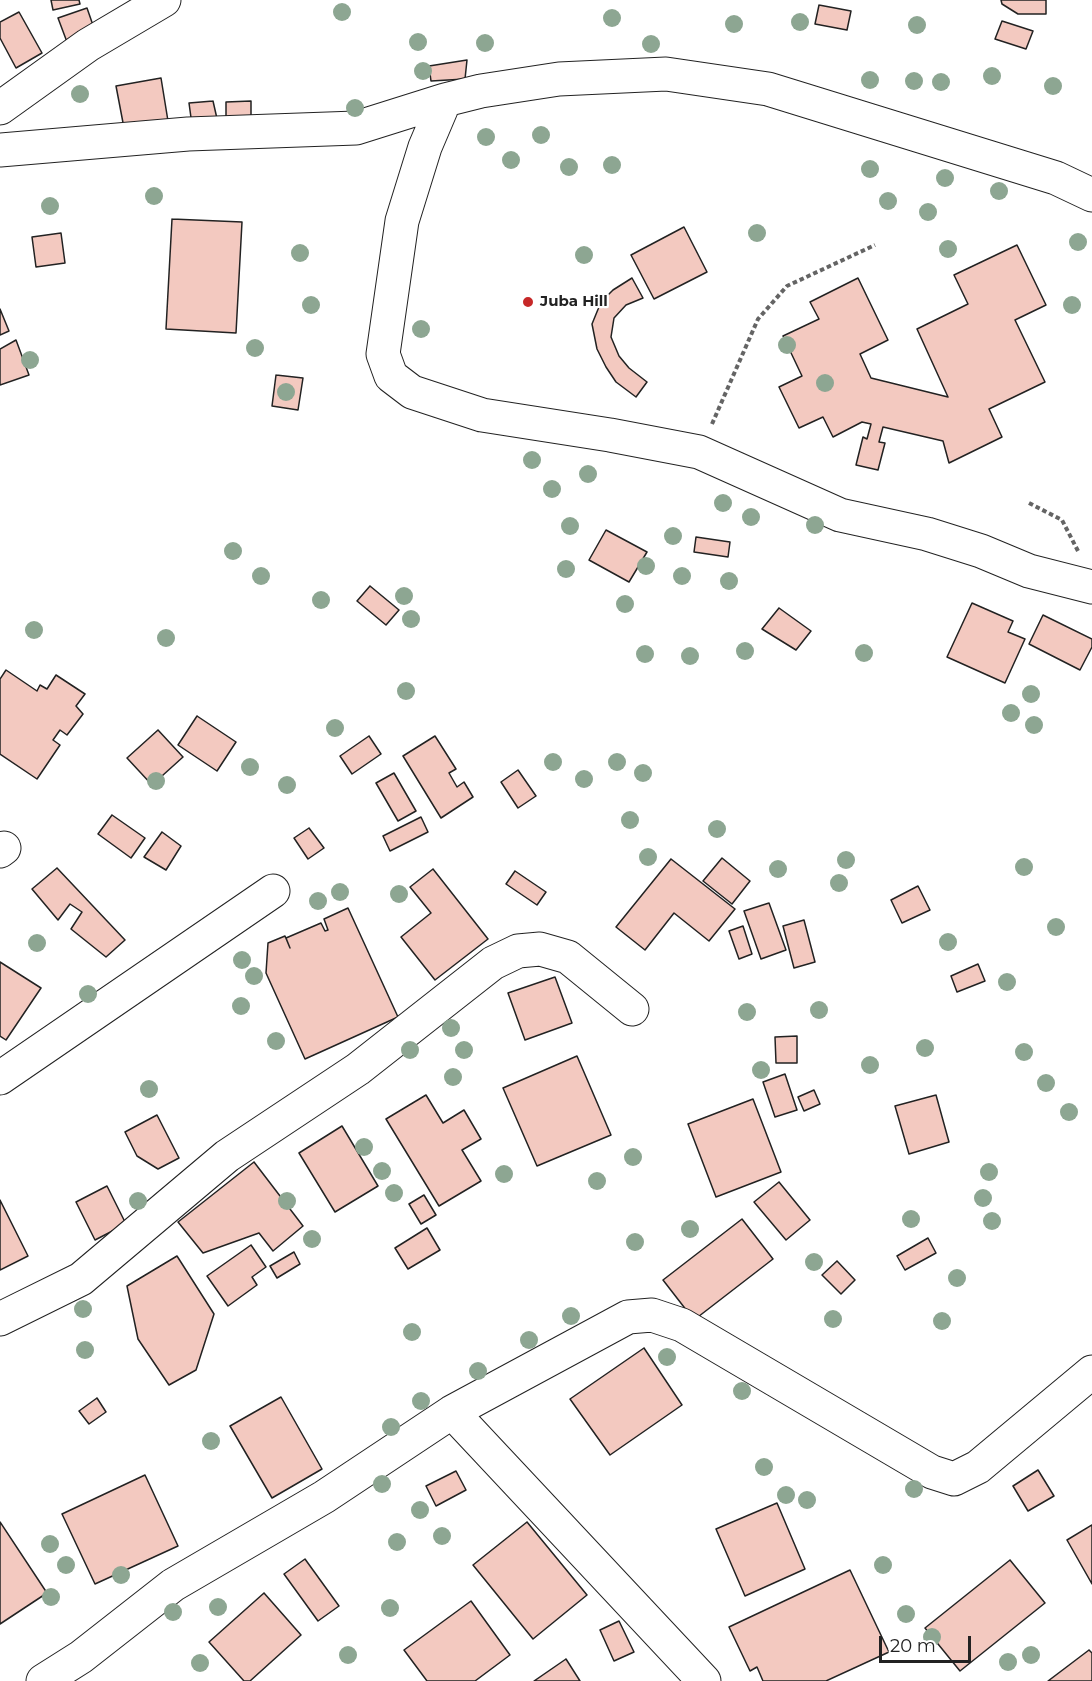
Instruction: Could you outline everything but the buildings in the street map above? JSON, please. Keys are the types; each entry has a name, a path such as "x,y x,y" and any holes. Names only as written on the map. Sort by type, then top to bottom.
{"street":[{"path":"0,108 88,45 165,0"},
{"path":"0,150 188,134 356,128 445,100 481,92 559,79 666,74 768,89 1056,178 1092,195"},
{"path":"445,100 425,147 402,221 383,354 391,376 412,392 482,415 699,452 840,515 927,534 981,551 1029,571 1086,573"},
{"path":"0,1078 273,891"},
{"path":"0,1319 81,1279 227,1156 358,1068 493,963 518,951 540,950 568,957 632,1009"},
{"path":"43,1681 81,1657 173,1585 324,1497 452,1412 628,1317 652,1315 682,1325 932,1472 954,1479 978,1467 1092,1372"},
{"path":"452,1412 704,1681"}],"path":[{"path":"699,452 758,319 787,286 875,245"},
{"path":"1029,503 1062,520 1086,573"}],"place":[{"name":"Juba Hill","path":"528,302"}]}
